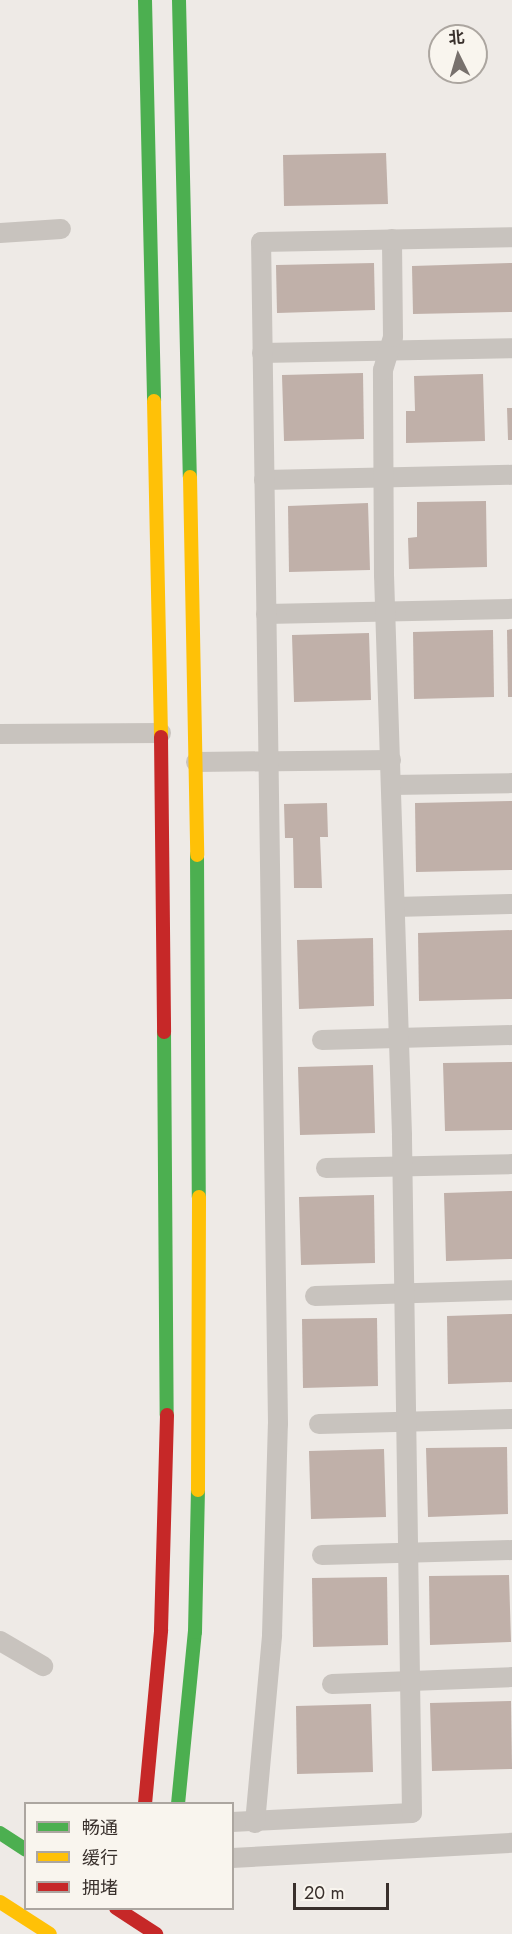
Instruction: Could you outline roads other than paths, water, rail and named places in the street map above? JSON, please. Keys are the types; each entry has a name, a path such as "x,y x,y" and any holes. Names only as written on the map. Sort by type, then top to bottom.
{"street":[{"path":"145,0 161,733 166,1527 145,1802"},
{"path":"178,1802 199,1528 196,762 179,0"},
{"path":"0,1833 24,1849"},
{"path":"0,1902 50,1934"},
{"path":"125,1911 125,1934"},
{"path":"125,1911 158,1934 162,1917"}],"lane":[{"path":"0,233 61,229"},
{"path":"255,1823 277,1518 261,242 512,237"},
{"path":"234,1822 255,1823 412,1813 403,1167 384,478 383,370 389,351 392,239"},
{"path":"262,353 512,348"},
{"path":"264,480 512,475"},
{"path":"266,614 512,609"},
{"path":"0,734 161,733"},
{"path":"196,762 390,760"},
{"path":"391,785 512,783"},
{"path":"395,907 512,903"},
{"path":"322,1040 512,1035"},
{"path":"326,1168 512,1164"},
{"path":"315,1296 512,1290"},
{"path":"319,1424 512,1419"},
{"path":"322,1555 512,1550"},
{"path":"0,1641 43,1666"},
{"path":"332,1684 512,1677"},
{"path":"234,1858 512,1843"}]}
